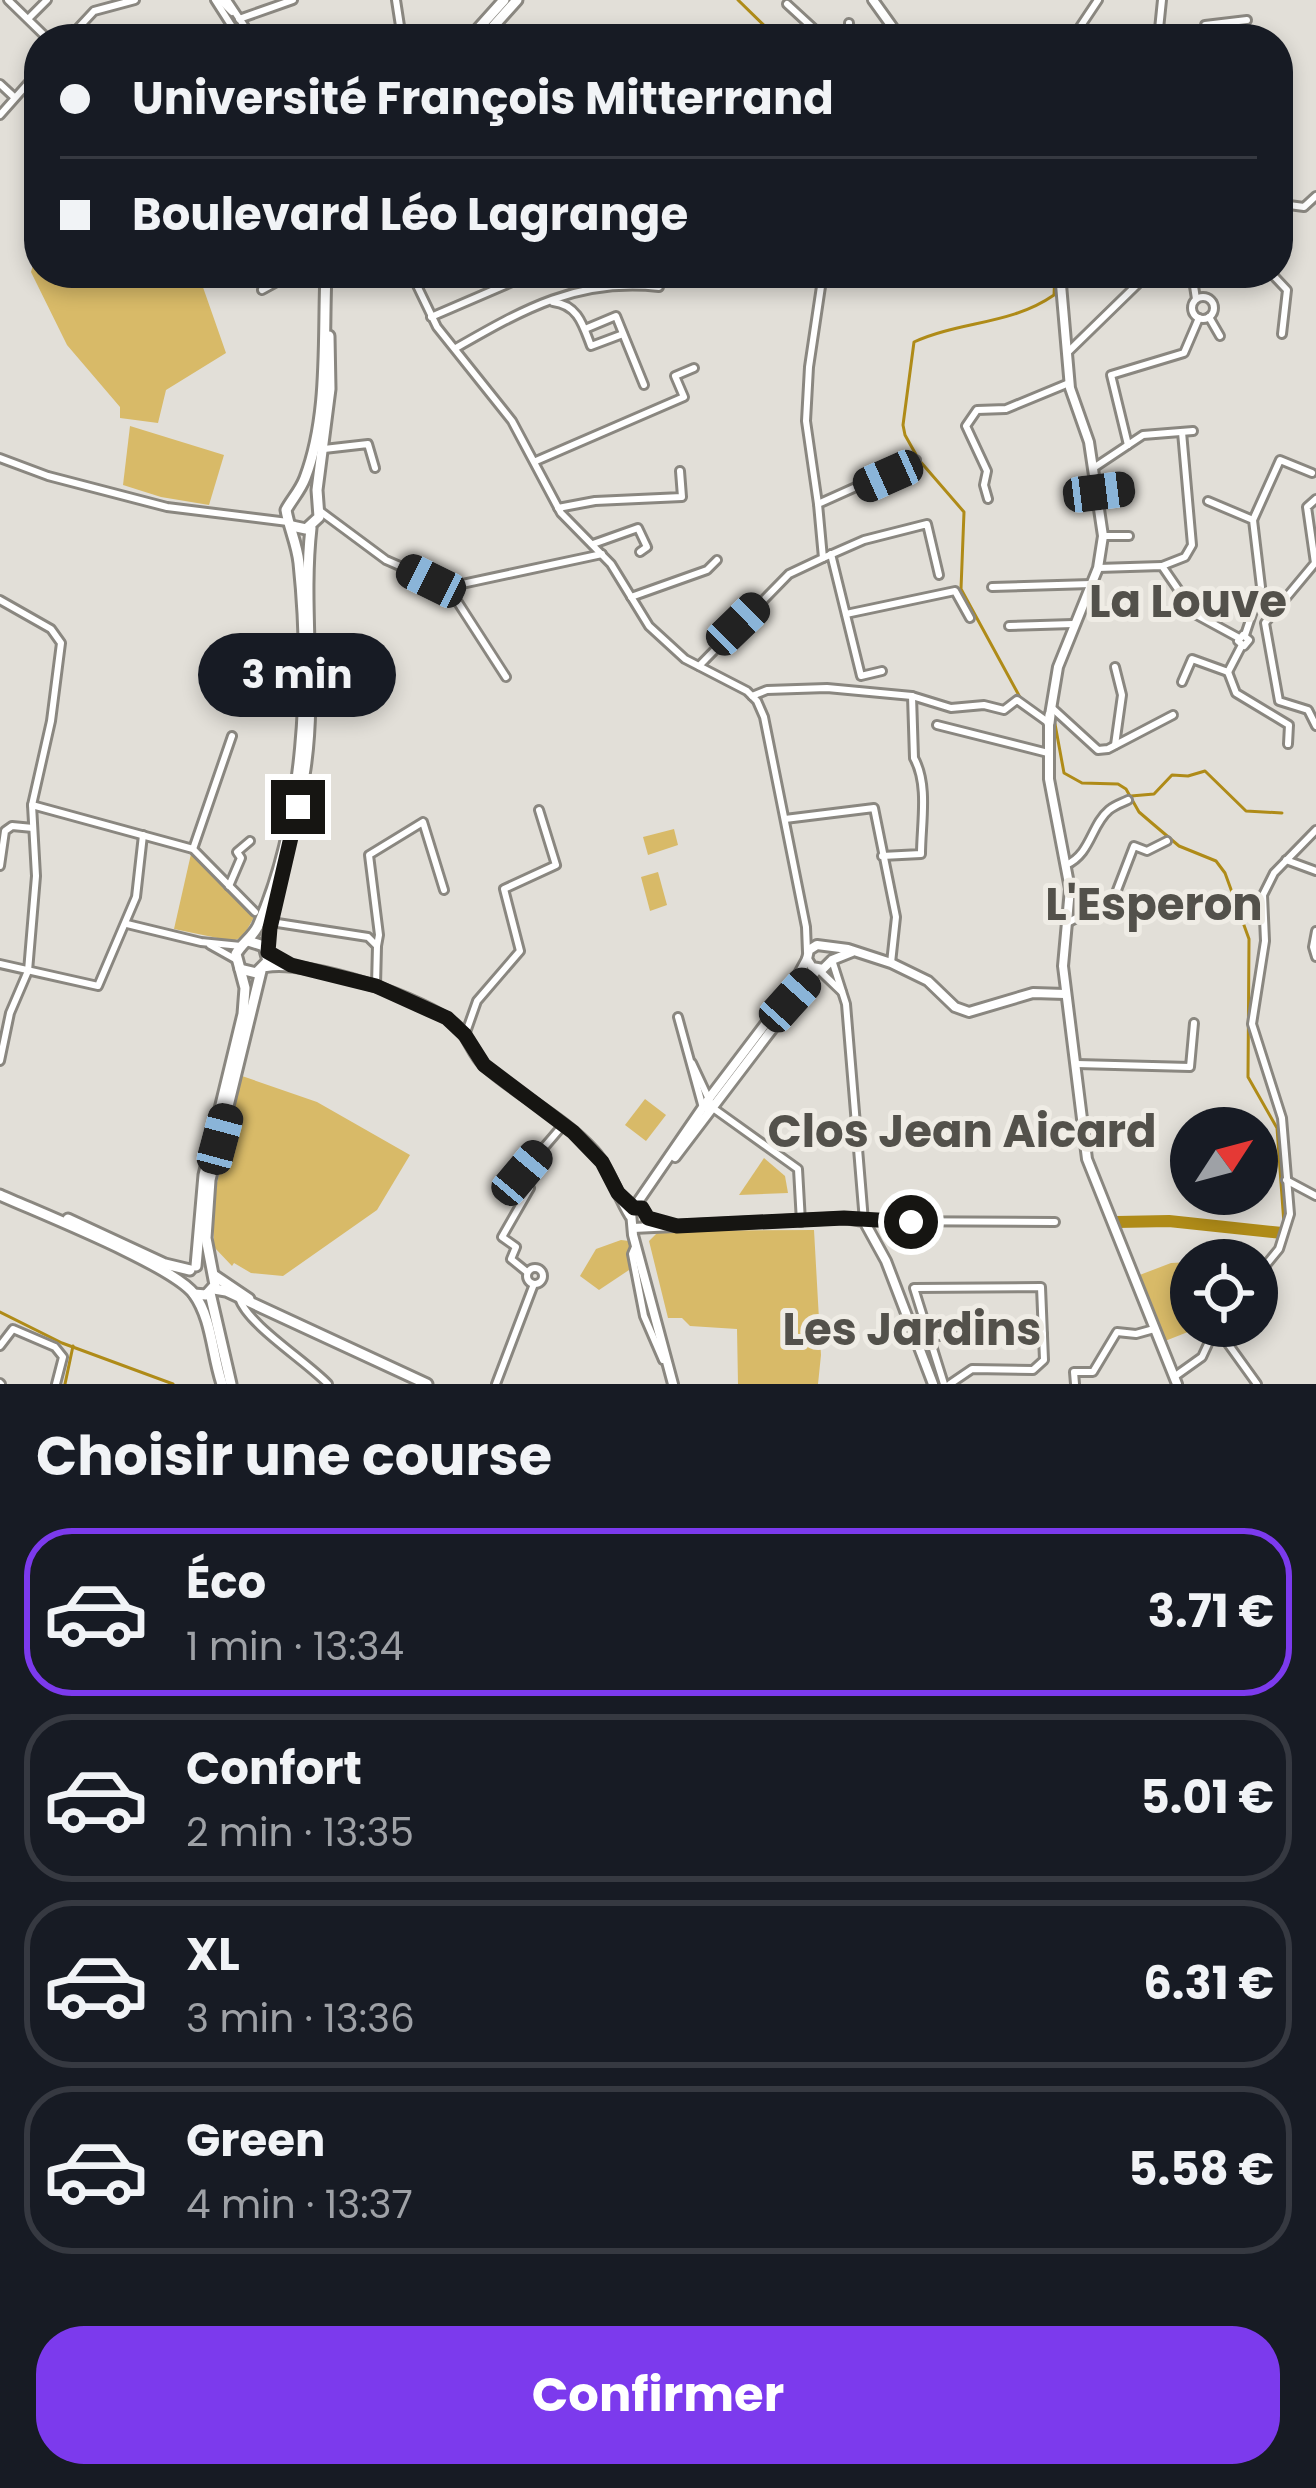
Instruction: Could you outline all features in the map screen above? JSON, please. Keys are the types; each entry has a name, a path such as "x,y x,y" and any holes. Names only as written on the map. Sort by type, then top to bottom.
{"main road":[{"path":"483,24 504,0"},
{"path":"495,24 517,0"},
{"path":"190,1290 204,1175 244,1014 245,988 238,964 273,883 295,782 301,733 302,618 291,502 314,449 327,288"},
{"path":"226,1384 206,1238 210,1180 263,969 305,769 312,669 307,564 324,449 328,288"},
{"path":"291,502 304,496 316,516"},
{"path":"290,524 316,516"},
{"path":"244,944 259,943 267,951"},
{"path":"238,964 250,974 263,969"},
{"path":"0,1192 166,1264 213,1273 257,1307 427,1384"},
{"path":"0,1192 146,1262 190,1290 205,1317 226,1384"},
{"path":"190,1290 243,1298"}],"street":[{"path":"8,0 31,24"},
{"path":"27,20 47,0"},
{"path":"82,24 94,11 135,0"},
{"path":"221,0 242,24"},
{"path":"239,19 293,0"},
{"path":"787,4 809,24"},
{"path":"1219,24 1247,20"},
{"path":"0,84 14,97"},
{"path":"0,115 24,87"},
{"path":"262,290 266,288"},
{"path":"418,288 431,317 501,406 536,461 558,508 602,554 656,635 676,653 752,696 764,717 806,927 807,957 817,974 844,994"},
{"path":"431,317 498,288"},
{"path":"456,348 538,305 594,288"},
{"path":"821,288 806,421 818,504 827,556 861,676 882,670"},
{"path":"1061,288 1069,383 1095,467 1103,536 1098,568 1058,668 1048,753 1066,865 1065,994 1087,1159 1175,1380 1207,1347"},
{"path":"1066,355 1134,288"},
{"path":"1194,288 1192,308 1220,336"},
{"path":"1282,334 1285,288"},
{"path":"1129,445 1111,376 1184,353 1211,302 1196,299"},
{"path":"538,305 557,302 569,306 591,346 623,334"},
{"path":"585,329 616,316 644,385"},
{"path":"536,461 684,397 675,376 694,368"},
{"path":"988,499 987,471 966,426 969,418 977,410 1006,409 1069,383"},
{"path":"1095,467 1143,435 1193,431"},
{"path":"1098,568 1162,566 1185,557 1192,545 1182,432"},
{"path":"324,449 368,444 375,468"},
{"path":"0,458 48,476 167,507 265,516 290,524"},
{"path":"818,504 916,460"},
{"path":"1288,745 1289,725 1236,693 1228,672 1261,587 1253,520 1280,460 1312,473"},
{"path":"558,508 682,496 680,471"},
{"path":"1099,492 1126,488"},
{"path":"1316,499 1307,507 1316,563 1265,623 1279,701 1308,710 1316,726"},
{"path":"1208,501 1253,520"},
{"path":"265,516 291,502"},
{"path":"316,516 386,560 448,587 506,676"},
{"path":"699,666 789,574 864,540 927,524 939,574"},
{"path":"592,544 638,528 647,547 640,552"},
{"path":"1103,536 1129,536"},
{"path":"448,587 602,554"},
{"path":"631,597 707,570 717,560"},
{"path":"1162,566 1195,614 1242,640"},
{"path":"992,587 1090,584"},
{"path":"846,614 955,591 970,618"},
{"path":"0,600 51,629 61,643 51,721 32,805 35,892 28,971 10,1013 0,1061"},
{"path":"1009,626 1072,624"},
{"path":"1182,682 1192,659 1228,672"},
{"path":"1114,746 1122,694 1115,667"},
{"path":"752,696 759,691 801,687 911,696 951,708 984,705 1004,710 1017,700 1103,750 1173,715"},
{"path":"882,856 922,854 922,799 914,758 911,696"},
{"path":"937,725 1048,753"},
{"path":"193,849 232,736"},
{"path":"1066,865 1076,861 1091,842 1106,812 1128,800"},
{"path":"32,805 193,849 255,912"},
{"path":"785,819 874,808 896,917 890,963"},
{"path":"465,1035 477,1001 520,951 504,890 556,865 539,810"},
{"path":"376,986 380,934 369,855 423,822 444,890"},
{"path":"0,866 5,831 12,826 33,828"},
{"path":"1278,1250 1288,1225 1282,1118 1252,1024 1265,941 1263,895 1274,873 1316,830"},
{"path":"0,964 98,986 136,897 143,835"},
{"path":"237,852 250,841"},
{"path":"1069,922 1114,898 1134,846 1147,851 1167,841"},
{"path":"228,844 241,858 229,886"},
{"path":"1286,860 1316,871"},
{"path":"271,922 368,937 376,946"},
{"path":"127,924 201,942 244,944"},
{"path":"806,927 832,960 844,994 864,1221 886,1261 933,1384"},
{"path":"1316,931 1316,958"},
{"path":"201,942 238,964"},
{"path":"638,1217 648,1194 708,1108 710,1097 788,994 812,946 890,963 928,981 956,1007 969,1012 1033,993 1065,994"},
{"path":"267,951 291,965 376,986 447,1018 465,1035 484,1065 564,1124 602,1162 638,1217 677,1226 1055,1222"},
{"path":"671,1384 638,1245 638,1217 646,1190 817,974 832,960 852,952"},
{"path":"263,969 291,965"},
{"path":"678,1017 708,1108 798,1169 802,1222"},
{"path":"1077,1064 1190,1067 1194,1023"},
{"path":"691,1060 710,1097"},
{"path":"699,1074 728,1074"},
{"path":"522,1173 564,1124"},
{"path":"1286,1180 1316,1196"},
{"path":"527,1272 511,1259 516,1247 502,1237 530,1188"},
{"path":"496,1384 533,1284 541,1281 541,1271 527,1272"},
{"path":"527,1272 533,1284"},
{"path":"1041,1287 1042,1334 1044,1360 1033,1370 972,1369 947,1384 914,1288 1041,1287"},
{"path":"243,1298 244,1311 255,1323 299,1355 328,1384"},
{"path":"1075,1384 1074,1372 1093,1372 1117,1332 1136,1334 1157,1328"},
{"path":"0,1346 13,1330 55,1347 63,1357 56,1384"},
{"path":"929,1336 1042,1334"},
{"path":"1230,1347 1257,1384"}],"shaded area":[{"path":"39,288 203,288 226,353 166,390 158,423 120,418 120,407 67,345"},
{"path":"130,426 224,455 209,505 123,485"},
{"path":"674,829 678,845 648,855 643,837"},
{"path":"191,854 254,917 243,937 232,941 174,929"},
{"path":"658,872 667,905 650,911 641,877"},
{"path":"242,1076 317,1102 410,1155 377,1210 283,1276 232,1266 214,1247 213,1200"},
{"path":"645,1099 666,1115 646,1141 625,1125"},
{"path":"764,1158 785,1176 788,1193 739,1195"},
{"path":"814,1230 821,1355 818,1384 738,1384 737,1329 690,1326 682,1318 668,1318 649,1241 658,1232 668,1231"},
{"path":"629,1241 632,1268 599,1290 580,1276 596,1249"},
{"path":"1170,1263 1170,1339 1165,1341 1137,1276"}],"waterway":[{"path":"738,0 763,24"},
{"path":"1022,701 961,589 964,512 919,460 903,425 914,342 1020,312 1054,295 1054,288"},
{"path":"1055,724 1064,773 1082,783 1118,784 1139,812 1179,846 1216,861 1225,873 1249,939 1248,1077 1277,1128 1284,1224"},
{"path":"1131,796 1154,794 1172,775 1205,771 1246,811 1282,813"},
{"path":"1117,1222 1169,1221 1282,1233"},
{"path":"0,1312 62,1343 173,1384"},
{"path":"65,1384 73,1346"}],"district":[{"name":"La Louve","path":"1188,601"},
{"name":"L'Esperon","path":"1154,904"},
{"name":"Clos Jean Aicard","path":"962,1131"},
{"name":"Les Jardins","path":"912,1329"}],"route":[{"path":"298,807 268,952 291,965 376,986 447,1018 465,1035 484,1065 594,1151 618,1193 634,1208 642,1208 648,1218 677,1226 844,1218 911,1222"}]}
